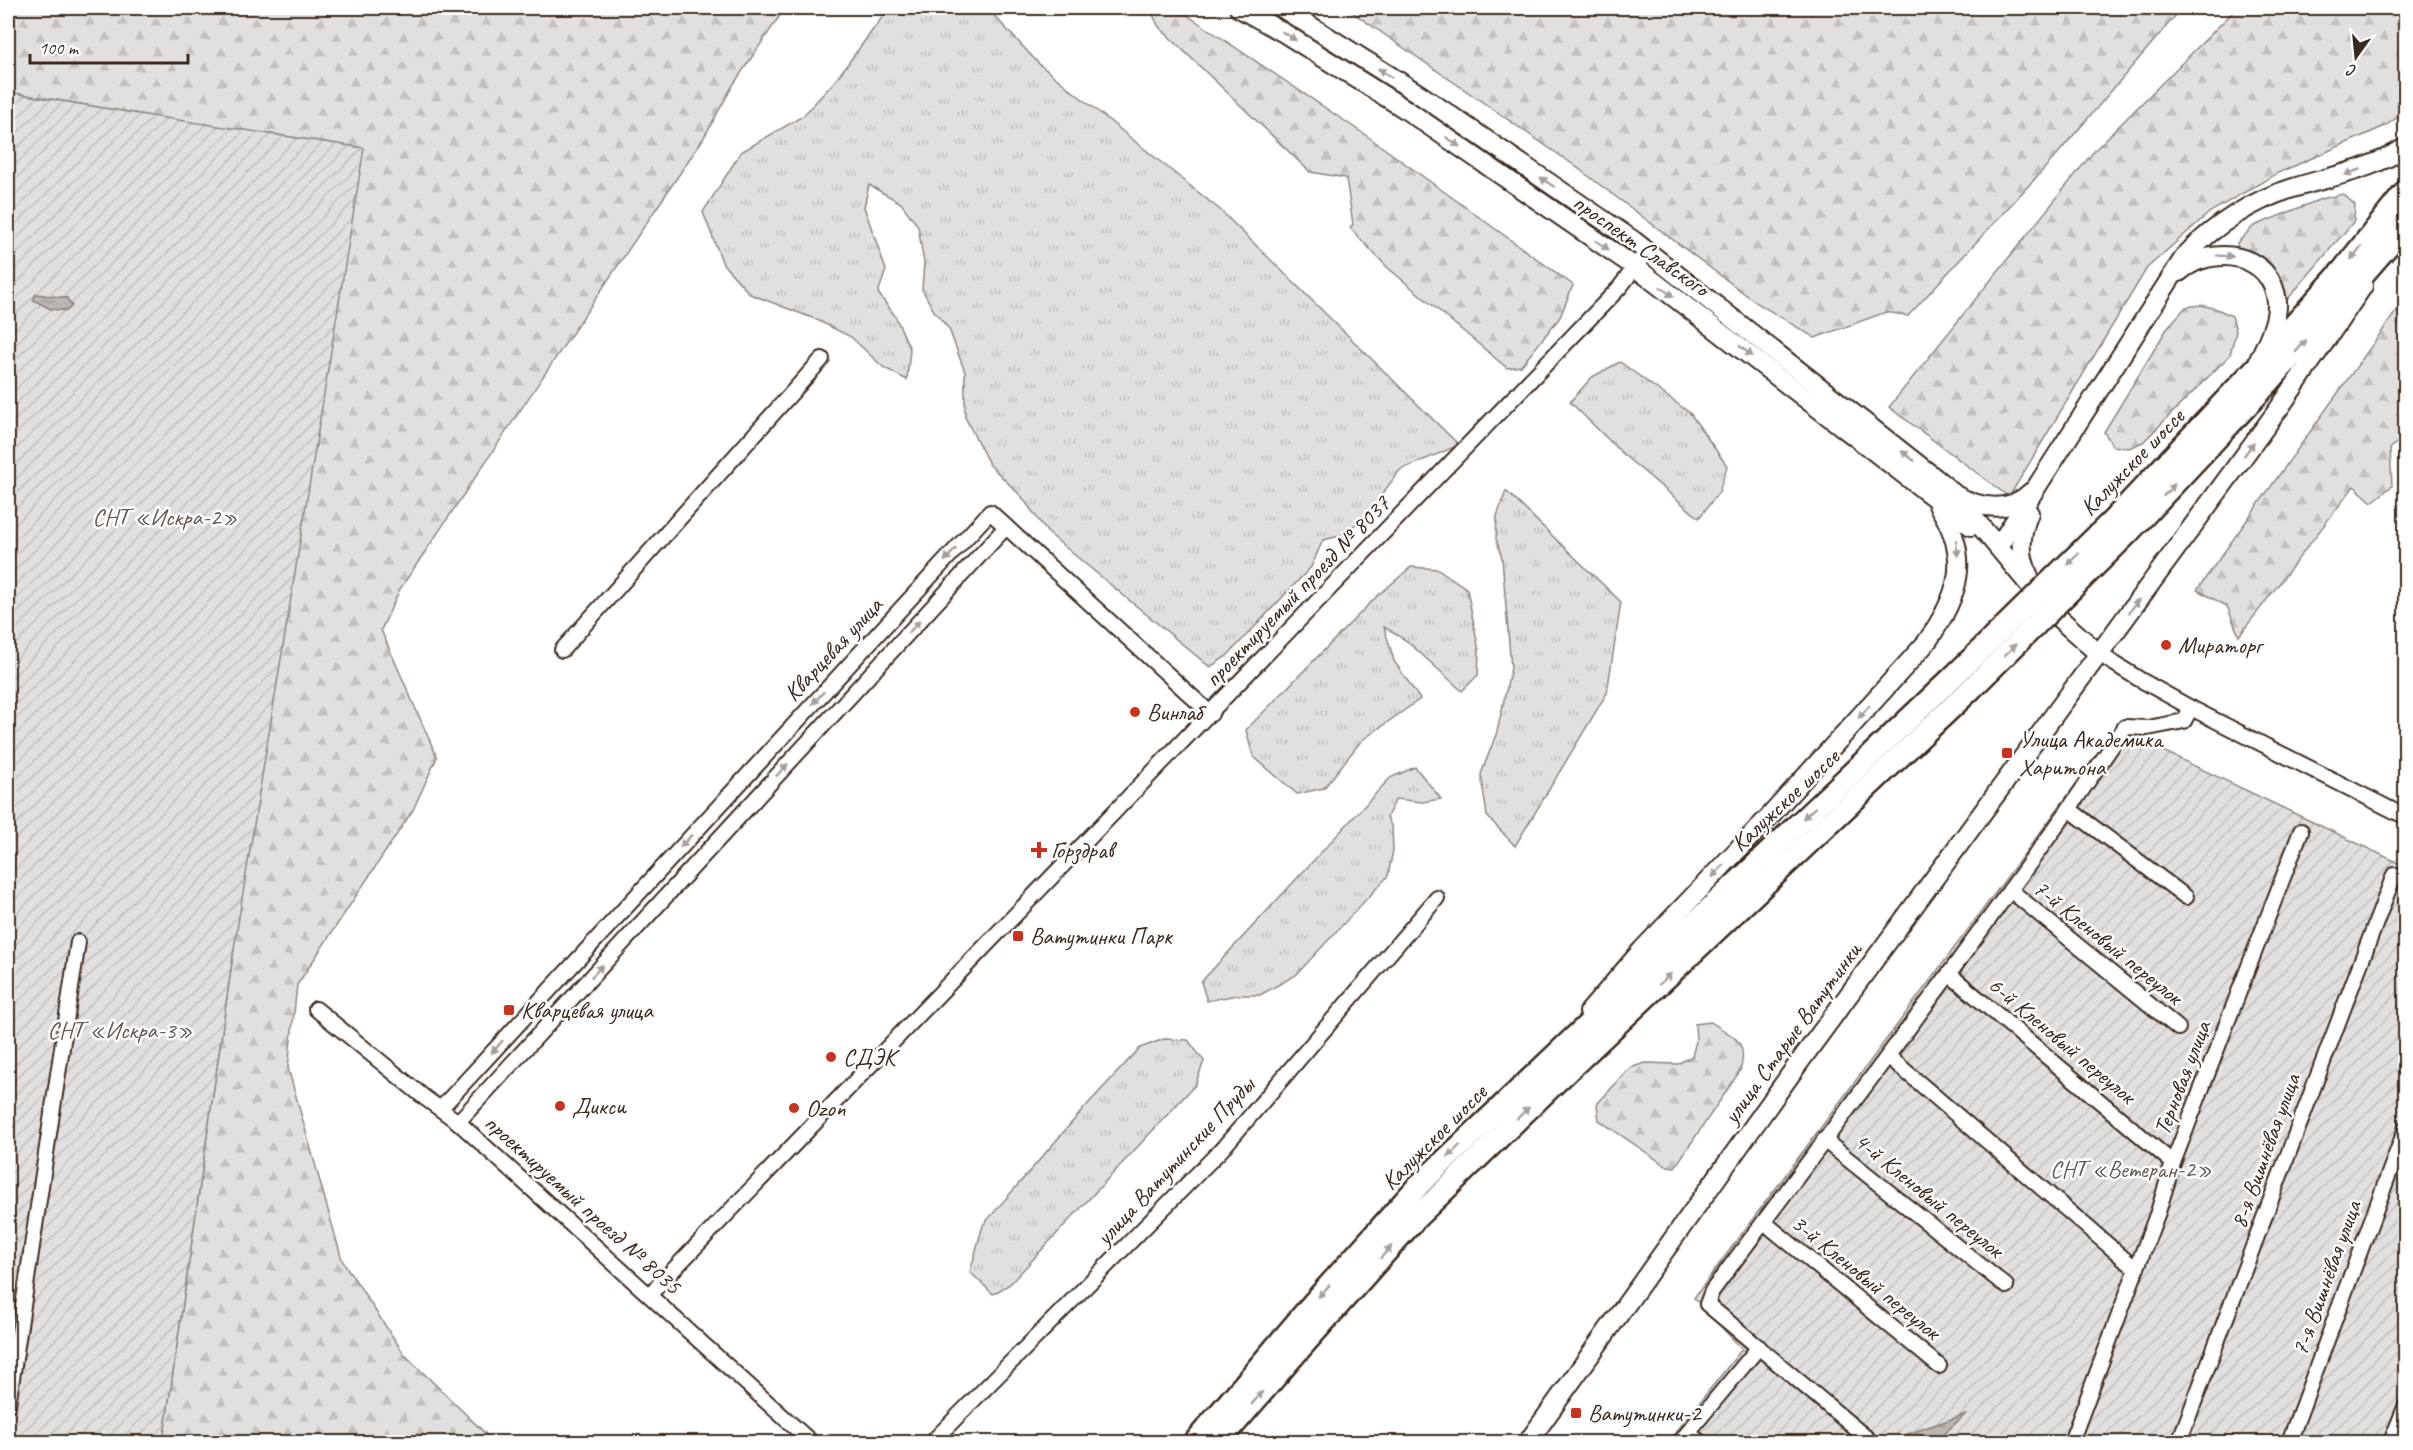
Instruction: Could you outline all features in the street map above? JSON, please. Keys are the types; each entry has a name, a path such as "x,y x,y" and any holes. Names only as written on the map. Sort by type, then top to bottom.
{"highway":[{"name":"Калужское шоссе","path":"2122,525 2342,271 2406,191"},
{"name":"Калужское шоссе","path":"1220,1443 1416,1218 2271,381 2406,225"},
{"name":"Калужское шоссе","path":"1195,1443 1314,1302 1419,1185 1541,1067 1961,683"}],"main road":[{"name":"проспект Славского","path":"1239,8 1284,33 1405,109 1635,267 1998,547"},
{"name":"проспект Славского","path":"1282,8 1419,94 1647,251 1953,493 2068,628 2099,654"},
{"path":"1998,547 2185,256 2204,236 2245,209 2278,193 2349,173 2406,147"},
{"name":"Калужское шоссе","path":"2099,654 2324,346 2388,247"},
{"path":"2173,277 2185,267 2199,260 2221,255 2246,260 2265,272 2275,291 2277,314 2254,370"},
{"path":"1953,493 1968,502 1997,507 2023,499 2043,480"},
{"path":"2035,591 2020,549 2022,531 2043,480"},
{"path":"1541,1067 1642,950 1769,817 1926,643 1943,619 1952,598 1957,576 1958,554 1956,538 1932,496"},
{"name":"улица Старые Ватутинки","path":"1528,1443 1798,1064 2099,654"}],"street":[{"name":"проектируемый проезд № 8037","path":"650,1294 1620,287 1647,251"},
{"path":"562,650 822,359"},
{"name":"Кварцевая улица","path":"441,1108 990,512 1006,527 458,1122"},
{"path":"1006,527 1210,714"},
{"path":"2099,654 2191,708 2406,817"},
{"path":"1869,1440 1707,1304 1712,1291 1949,974 2069,809 2125,727 2148,728 2184,721 2191,708"},
{"path":"2069,809 2186,897"},
{"name":"Терновая улица","path":"2071,1443 2158,1212 2173,1163 2301,831"},
{"name":"8-я Вишнёвая улица","path":"2179,1443 2394,875"},
{"name":"7-й Кленовый переулок","path":"2010,890 2178,1028"},
{"name":"улица Ватутинские Пруды","path":"932,1443 1222,1149 1437,898"},
{"path":"8,1405 78,942"},
{"name":"6-й Кленовый переулок","path":"1949,974 2173,1163"},
{"name":"проектируемый проезд № 8035","path":"316,1009 458,1122 650,1294 810,1443"},
{"path":"1888,1057 2136,1269"},
{"name":"7-я Вишнёвая улица","path":"2289,1443 2406,1128"},
{"name":"4-й Кленовый переулок","path":"1824,1140 2006,1286"},
{"name":"3-й Кленовый переулок","path":"1765,1223 1939,1366"},
{"path":"1700,1443 1684,1438 1759,1347"},
{"path":"2391,1443 2406,1405"}],"green space":[{"path":"8,8 785,8 733,85 703,139 400,589 381,630 437,757 413,810 297,985 288,1068 342,1260 404,1354 494,1442 163,1442 234,948 145,115 8,92"},
{"path":"889,8 987,8 1039,64 1219,209 1459,445 1400,470 1365,517 1340,536 1323,540 1311,567 1227,656 1210,667 1047,532 1022,497 989,464 965,417 965,372 949,329 934,311 922,289 924,263 918,226 901,203 869,185 864,207 886,270 878,293 895,316 910,349 907,380 883,367 851,337 815,319 750,294 723,264 703,212 741,152 803,116 835,81"},
{"path":"1252,8 1267,8 1291,21 1413,98 1624,243 1619,250"},
{"path":"1346,8 2182,8 2055,157 1908,316 1886,312 1815,338 1757,303 1571,163"},
{"path":"2237,8 2405,8 2405,112 2385,126 2278,173 2210,212 2147,268 2009,497 1889,407 2095,150"},
{"path":"1152,13 1184,13 1367,136 1573,285 1560,317 1521,366 1507,368 1387,267 1350,228 1353,224 1346,178 1310,172 1159,27"},
{"name":"СНТ «Искра-2»","path":"8,92 364,148 234,948 163,1442 8,1442"},
{"path":"2343,194 2355,205 2354,221 2287,300 2282,280 2272,268 2238,251 2237,243 2254,226 2321,199"},
{"path":"2405,299 2405,434 2390,449 2392,486 2372,502 2354,486 2239,636 2227,606 2197,590"},
{"path":"2201,305 2232,316 2236,331 2230,355 2143,442 2129,448 2113,446 2104,432 2168,327 2186,307"},
{"path":"1620,362 1690,413 1727,466 1719,492 1699,518 1625,456 1570,402 1592,377"},
{"path":"1506,491 1621,602 1607,693 1515,846 1487,816 1481,774 1497,732 1511,668 1502,558 1496,539 1497,516"},
{"path":"1411,567 1438,569 1467,589 1479,651 1478,675 1462,691 1407,641 1384,627 1394,661 1420,699 1361,741 1324,788 1297,794 1253,756 1246,730 1373,600"},
{"name":"СНТ «Ветеран-2»","path":"2117,729 2405,866 2405,1442 1668,1442 1742,1349 1694,1298"},
{"path":"1415,767 1441,799 1422,802 1396,799 1387,817 1392,828 1393,850 1388,876 1296,975 1260,995 1237,995 1207,1001 1201,982 1390,778"},
{"path":"1711,1022 1733,1036 1741,1046 1740,1071 1675,1167 1666,1166 1599,1120 1597,1104 1630,1068 1645,1063 1678,1064 1692,1056 1696,1041 1695,1024"},
{"path":"1164,1039 1188,1040 1204,1061 1195,1085 1010,1284 993,1294 970,1272 983,1225 1087,1105 1140,1048"}],"water":[{"path":"36,294 67,298 72,306 67,311 51,309 33,300"},
{"path":"1966,1414 1933,1442 1896,1442 1902,1436"}],"place":[{"name":"Мираторг","path":"2166,645"},
{"name":"Винлаб","path":"1135,712"},
{"name":"Улица Академика Харитона","path":"2007,753"},
{"name":"Горздрав","path":"1039,850"},
{"name":"Ватутинки Парк","path":"1018,936"},
{"name":"Кварцевая улица","path":"509,1010"},
{"name":"СДЭК","path":"831,1057"},
{"name":"Дикси","path":"560,1106"},
{"name":"Ozon","path":"794,1108"},
{"name":"Ватутинки-2","path":"1576,1413"}],"park label":[{"name":"СНТ «Искра-3»","path":"120,1030"}]}
